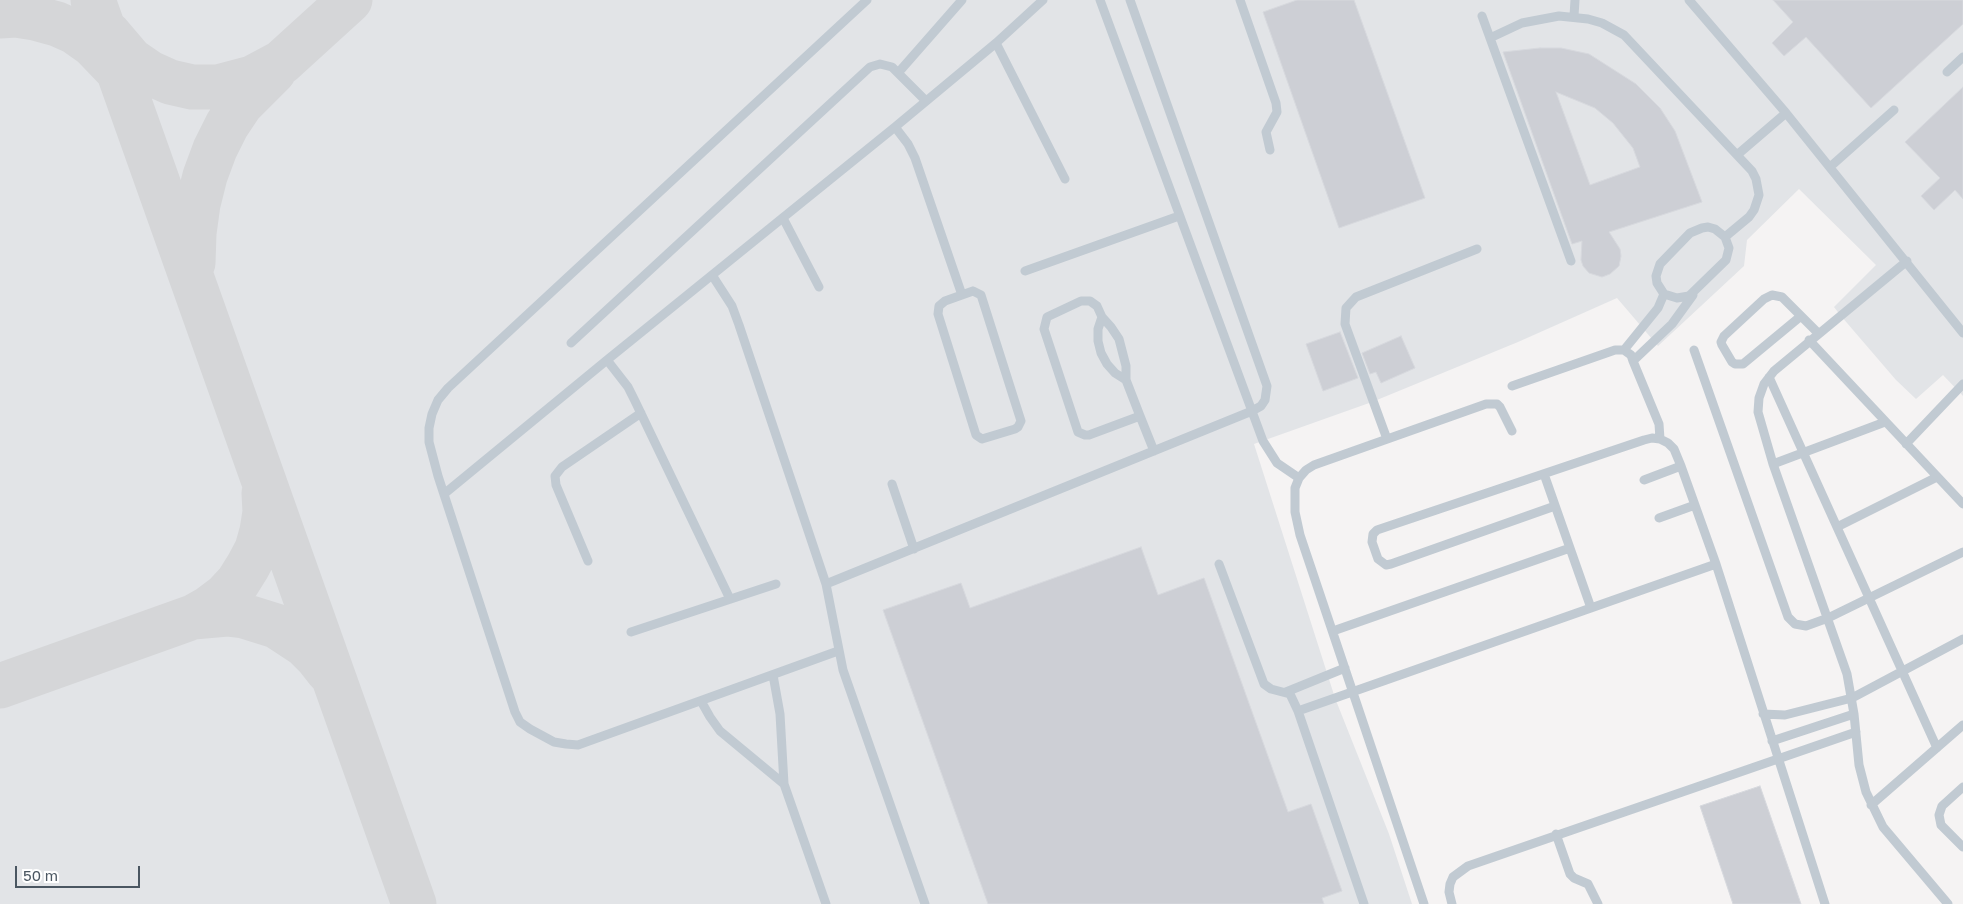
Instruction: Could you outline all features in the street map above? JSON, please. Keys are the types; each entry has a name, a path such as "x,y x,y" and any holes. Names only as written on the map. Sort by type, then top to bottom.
{"lane":[{"path":"838,651 578,745 554,742 530,729 520,722 515,712 444,494 431,450 429,428 438,400 448,388 867,0"},
{"path":"898,73 962,0"},
{"path":"444,494 895,128 1044,0"},
{"path":"1100,0 1178,216 1263,441 1270,455 1282,468 1299,478"},
{"path":"826,584 1252,411 1261,406 1265,400 1267,386 1130,0"},
{"path":"1240,0 1276,103 1277,112 1266,132 1270,150"},
{"path":"1574,16 1576,0"},
{"path":"1689,0 1786,113 1963,333"},
{"path":"1482,16 1571,261"},
{"path":"1490,38 1522,23 1544,18 1574,16 1602,23 1628,39 1752,171 1756,178 1759,195 1754,210 1749,217 1725,237"},
{"path":"996,43 1065,179"},
{"path":"1947,72 1963,57"},
{"path":"571,343 866,70 880,64 892,67 926,102"},
{"path":"1830,167 1894,110"},
{"path":"1737,155 1786,113"},
{"path":"895,128 908,144 915,158 962,295"},
{"path":"1026,271 1178,216"},
{"path":"783,218 818,287"},
{"path":"1634,361 1672,324 1695,292 1726,260 1729,248 1725,237 1708,227 1690,233 1660,264 1657,270 1657,283 1664,294 1670,297 1683,298 1695,292"},
{"path":"1387,439 1344,324 1346,308 1356,297 1477,249"},
{"path":"1906,261 1774,371 1764,384 1759,398 1758,412 1773,464 1847,674 1852,698 1862,779 1871,805 1884,827 1948,904"},
{"path":"712,275 732,306 739,325 826,584 843,670 925,904"},
{"path":"977,291 981,295 1021,418 1020,424 1015,429 982,439 976,435 938,314 942,303 962,295 977,291"},
{"path":"1624,350 1658,308 1664,294"},
{"path":"1801,316 1743,364 1732,362 1722,345 1721,342 1724,336 1768,297 1777,295 1782,297 1801,316 1818,333"},
{"path":"1140,416 1089,435 1081,434 1076,429 1044,329 1044,321 1050,314 1085,300 1094,303 1121,345 1126,366 1126,380 1154,451"},
{"path":"1102,317 1098,329 1101,353 1115,373 1126,380"},
{"path":"1809,340 1963,504"},
{"path":"1512,386 1615,350 1624,350 1631,355 1634,361 1659,424 1660,439"},
{"path":"1694,350 1791,621 1801,626 1806,626 1828,618 1963,552"},
{"path":"607,360 628,387 642,413 730,599"},
{"path":"1769,377 1936,748"},
{"path":"1906,444 1963,384"},
{"path":"1424,904 1297,525 1294,499 1295,488 1299,478 1314,465 1492,403 1500,407 1512,431"},
{"path":"588,561 556,485 555,476 562,467 642,413"},
{"path":"1773,464 1885,422"},
{"path":"1555,506 1386,565 1378,559 1372,538 1377,530 1644,440 1652,438 1668,443 1674,449 1681,466 1716,564 1825,904"},
{"path":"1644,480 1681,466"},
{"path":"1544,474 1591,608"},
{"path":"1837,527 1937,477"},
{"path":"892,484 914,549"},
{"path":"1659,518 1694,505"},
{"path":"1333,631 1570,548"},
{"path":"1219,564 1264,684 1271,689 1286,692 1293,698 1364,904"},
{"path":"1298,711 1716,564"},
{"path":"631,632 776,584"},
{"path":"1764,714 1785,716 1852,698 1962,641"},
{"path":"1286,692 1345,668"},
{"path":"773,675 780,714 784,784 826,904"},
{"path":"701,701 720,731 784,784"},
{"path":"1772,741 1854,714"},
{"path":"1871,805 1963,725"},
{"path":"1452,904 1449,892 1450,884 1453,877 1460,870 1468,866 1556,834 1856,732"},
{"path":"1963,787 1942,806 1939,815 1941,825 1963,847"},
{"path":"1556,834 1570,874 1574,878 1588,884 1598,904"}],"shaded area":[{"path":"0,0 1963,0 1963,396 1943,375 1916,399 1896,380 1841,316 1834,307 1876,265 1799,189 1747,240 1744,266 1658,346 1617,298 1518,342 1372,402 1254,444 1335,698 1389,834 1412,904 0,904"}],"building":[{"path":"1297,0 1354,0 1425,198 1339,228 1263,12"},
{"path":"1773,0 1963,0 1963,24 1871,108 1806,37 1784,56 1772,43 1793,22"},
{"path":"1561,48 1589,54 1636,84 1660,108 1675,131 1702,202 1609,232 1620,249 1619,266 1610,274 1602,277 1589,273 1581,260 1582,241 1572,244 1503,52","holes":["1556,92 1595,108 1613,123 1633,148 1640,167 1590,185"]},
{"path":"1963,87 1963,199 1955,190 1934,210 1921,196 1940,178 1905,142"},
{"path":"1340,332 1358,378 1323,391 1306,344"},
{"path":"1401,336 1415,368 1381,383 1376,372 1370,374 1362,353"},
{"path":"1141,547 1158,595 1204,578 1288,812 1311,804 1342,891 1322,898 1324,904 988,904 883,610 961,583 970,608"},
{"path":"1760,786 1801,904 1733,904 1700,806"}],"taxiway":[{"path":"93,0 414,904"},
{"path":"108,33 131,60 150,73 170,82 192,87 218,87 252,78 282,62 350,0"},
{"path":"0,16 16,15 35,18 57,24 75,32 92,44 117,70"},
{"path":"193,263 194,233 198,204 205,176 215,149 227,125 241,104 274,71"},
{"path":"0,686 193,617 209,608 225,596 238,582 257,549 265,512 264,493"},
{"path":"193,617 227,614 244,616 276,626 305,645 328,671"}]}
